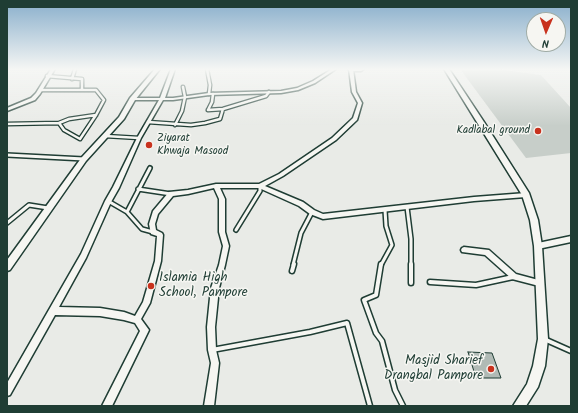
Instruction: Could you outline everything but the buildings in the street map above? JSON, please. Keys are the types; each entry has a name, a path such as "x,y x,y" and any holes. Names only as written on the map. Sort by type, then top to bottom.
{"main road":[{"path":"7,267 84,159 122,118 132,99 141,88"},
{"path":"459,88 526,195 534,220 538,246 543,339 539,366 532,387 519,406"}],"street":[{"path":"7,392 84,256 108,201 116,188 139,138 162,99 166,88"},
{"path":"132,99 162,99 211,94 298,90 301,88"},
{"path":"260,186 281,175 334,139 355,119 360,103 354,88"},
{"path":"7,110 33,99 40,90"},
{"path":"137,320 146,303 158,261 160,235 153,232 152,224 155,213 171,194 216,186 260,186 301,204 312,212 323,217 334,217 474,199 526,195"},
{"path":"209,406 215,363 212,350 211,327 215,288 226,246 222,232 222,199 216,186"},
{"path":"538,246 571,239"},
{"path":"464,250 488,252 514,277 539,283"},
{"path":"54,311 100,312 137,320 145,330 107,406"}],"lane":[{"path":"174,125 182,111 185,97 183,88"},
{"path":"210,88 212,102 208,110 223,108 266,96 269,92"},
{"path":"40,90 96,90 104,100 96,115 80,138 64,130 59,122"},
{"path":"148,122 174,125 205,124 220,119 223,108"},
{"path":"7,124 59,122 96,115"},
{"path":"105,136 139,138"},
{"path":"7,155 84,159"},
{"path":"127,212 150,168"},
{"path":"236,230 260,191 260,186"},
{"path":"138,189 171,194"},
{"path":"108,201 127,212 142,228 153,232"},
{"path":"7,223 29,205 48,208"},
{"path":"408,207 412,240 411,283"},
{"path":"385,210 386,226 392,245 381,263 376,295 364,300 376,333 382,340 395,390 403,406"},
{"path":"292,271 301,233 312,212"},
{"path":"430,282 476,285 514,277"},
{"path":"212,350 310,332 347,322 370,406"},
{"path":"543,339 571,351"}],"shaded area":[{"name":"Kadlabal ground","path":"474,88 553,88 571,108 571,153 526,158"}],"place":[{"name":"Kadlabal ground","path":"538,131"},
{"name":"Ziyarat Khwaja Masood","path":"149,145"},
{"name":"Islamia High School, Pampore","path":"151,286"},
{"name":"Masjid Sharief Drangbal Pampore","path":"491,369"}]}
